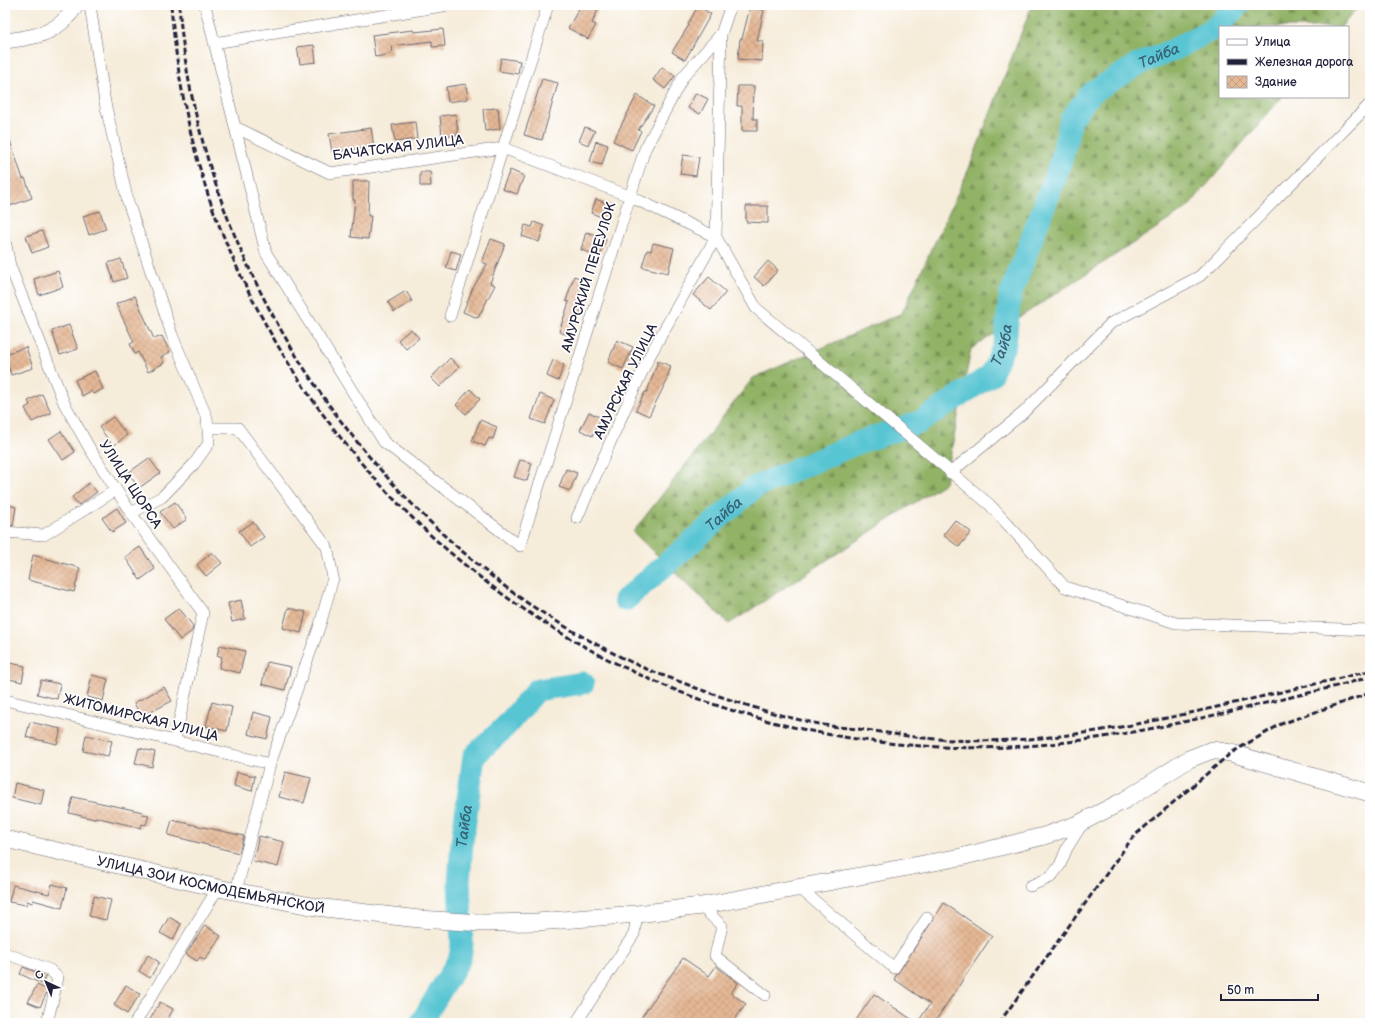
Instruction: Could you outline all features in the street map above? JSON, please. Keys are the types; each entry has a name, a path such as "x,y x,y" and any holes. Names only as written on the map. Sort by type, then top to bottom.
{"main road":[{"path":"5,41 28,38 55,29 78,5"},
{"name":"УЛИЦА ЗОИ КОСМОДЕМЬЯНСКОЙ","path":"5,839 218,888 316,906 420,919 482,923 537,922 637,914 701,906 797,886 961,857 1044,836 1084,820 1125,800 1189,759 1212,750 1231,753 1370,793"}],"street":[{"path":"90,5 105,103 128,202 172,334 207,418 208,428 209,443 194,464 162,498 131,513"},
{"path":"205,5 235,127"},
{"path":"214,43 449,5"},
{"path":"450,316 548,5"},
{"path":"731,5 721,34 716,238 756,308 950,473 990,505 1065,587 1176,623 1370,630"},
{"name":"АМУРСКИЙ ПЕРЕУЛОК","path":"235,127 266,253 384,442 520,546 645,149 684,77 721,34"},
{"path":"950,473 1023,413 1111,322 1200,276 1370,104"},
{"name":"БАЧАТСКАЯ УЛИЦА","path":"235,127 330,173 503,148 629,196 716,238"},
{"name":"АМУРСКАЯ УЛИЦА","path":"578,518 649,357 716,238"},
{"name":"УЛИЦА ЩОРСА","path":"5,240 8,266 64,403 131,513 203,613 175,740"},
{"path":"208,428 238,428 327,548 333,578 320,624 270,764 236,891"},
{"path":"5,532 44,535 116,490"},
{"name":"ЖИТОМИРСКАЯ УЛИЦА","path":"5,700 270,764"},
{"path":"1030,886 1051,877 1084,820"},
{"path":"797,886 894,968 926,918"},
{"path":"135,1023 218,888"},
{"path":"701,906 722,926 715,956 765,995"},
{"path":"576,1023 634,934 637,914"},
{"path":"5,953 50,970 58,978 47,1023"}],"green space":[{"path":"1032,5 1360,5 1342,26 1219,26 1219,98 1281,98 1187,208 971,349 945,483 729,624 633,532 753,378 902,313 968,171"}],"building":[{"path":"581,5 600,5 592,23 596,25 588,39 568,28"},
{"path":"698,6 711,14 685,60 672,52 689,25 688,24"},
{"path":"750,7 764,10 757,41 763,41 762,61 738,59 740,39 742,39"},
{"path":"443,29 445,46 432,47 432,41 391,46 392,54 375,57 372,35 413,30 414,32"},
{"path":"314,45 316,62 300,64 297,47"},
{"path":"501,58 520,61 518,74 499,71"},
{"path":"662,67 675,76 665,89 653,80"},
{"path":"542,79 558,83 542,140 524,135"},
{"path":"466,84 468,99 448,102 446,87"},
{"path":"738,86 754,86 753,119 757,119 757,131 742,131 742,106 737,106"},
{"path":"696,93 708,99 700,114 688,108"},
{"path":"637,95 654,106 638,130 641,131 632,150 613,141"},
{"path":"498,108 500,129 485,131 483,109"},
{"path":"456,114 458,135 442,136 440,116"},
{"path":"415,122 417,139 395,142 392,125"},
{"path":"585,127 595,131 588,145 579,141"},
{"path":"371,128 374,147 332,152 329,134"},
{"path":"5,132 7,132 23,179 25,178 32,198 7,207 5,200"},
{"path":"596,141 608,145 602,165 590,162"},
{"path":"683,155 699,157 696,176 680,174"},
{"path":"510,170 524,176 517,194 502,189"},
{"path":"420,172 430,172 431,186 420,186"},
{"path":"353,181 369,181 368,216 371,216 368,239 351,237 355,200 353,200"},
{"path":"596,199 612,206 607,219 591,213"},
{"path":"746,206 768,206 768,223 746,222"},
{"path":"100,211 106,229 89,235 83,216"},
{"path":"534,222 544,226 539,242 522,236 525,225 532,227"},
{"path":"42,231 48,247 32,253 26,236"},
{"path":"586,232 606,238 600,256 581,250"},
{"path":"491,239 505,244 490,283 495,285 478,318 463,312 472,290 487,264 482,262"},
{"path":"653,243 674,248 668,273 642,267 647,250 651,251"},
{"path":"451,251 461,254 456,271 446,268"},
{"path":"121,259 127,278 114,282 108,263"},
{"path":"768,261 778,270 764,286 754,277"},
{"path":"58,271 63,287 39,295 34,279"},
{"path":"574,276 590,282 572,336 559,332 569,302 566,301"},
{"path":"709,277 726,292 711,310 693,295"},
{"path":"406,291 412,301 394,312 388,302"},
{"path":"135,296 154,339 162,336 170,352 161,357 164,363 148,372 138,352 135,354 130,344 134,342 116,304"},
{"path":"69,325 78,349 60,355 52,331"},
{"path":"411,329 419,338 406,349 398,340"},
{"path":"617,340 633,347 623,369 608,362"},
{"path":"26,347 33,368 11,375 5,354"},
{"path":"450,358 459,367 440,387 431,378"},
{"path":"553,360 564,365 558,381 547,376"},
{"path":"658,361 671,366 665,384 649,416 636,410 645,392 647,392"},
{"path":"95,371 103,389 93,394 91,391 82,396 75,380"},
{"path":"470,389 480,399 466,414 456,405"},
{"path":"42,394 51,413 32,422 25,408 30,405 28,401"},
{"path":"540,394 554,400 545,424 531,419"},
{"path":"589,412 601,418 592,436 580,430"},
{"path":"113,417 127,435 113,446 99,427"},
{"path":"480,420 497,427 493,439 489,438 485,446 472,441"},
{"path":"61,431 75,452 63,460 49,439"},
{"path":"149,458 160,473 139,488 128,473"},
{"path":"520,460 532,463 527,481 514,477"},
{"path":"566,469 577,473 570,491 559,487"},
{"path":"89,483 97,492 79,505 72,497"},
{"path":"175,502 187,519 173,529 160,512"},
{"path":"5,504 16,507 13,526 5,525"},
{"path":"117,508 126,523 112,532 102,518"},
{"path":"955,520 971,532 959,547 943,535"},
{"path":"253,522 264,537 250,547 239,531"},
{"path":"140,547 155,569 140,580 125,557"},
{"path":"212,552 222,563 206,576 197,565"},
{"path":"33,555 80,568 74,592 28,580"},
{"path":"241,600 245,619 232,622 228,603"},
{"path":"179,608 193,626 192,631 180,640 164,619"},
{"path":"288,608 306,612 301,633 283,628"},
{"path":"220,645 245,651 240,673 219,668 222,657 217,655"},
{"path":"5,662 25,666 22,682 5,678"},
{"path":"267,662 291,667 285,690 262,684"},
{"path":"92,675 108,679 103,701 87,697"},
{"path":"41,680 60,684 57,699 37,694"},
{"path":"164,687 172,701 141,717 134,703"},
{"path":"212,702 232,707 227,731 206,726"},
{"path":"253,712 272,717 267,739 248,734"},
{"path":"30,722 61,729 57,744 26,737"},
{"path":"86,735 112,741 108,756 83,751"},
{"path":"139,748 155,752 152,767 135,763"},
{"path":"237,772 255,776 252,791 234,786"},
{"path":"285,772 311,778 304,803 279,797"},
{"path":"15,783 44,790 41,805 12,798"},
{"path":"73,797 143,812 142,814 149,815 146,825 142,824 141,828 95,817 94,819 69,813"},
{"path":"172,820 244,836 239,853 168,835"},
{"path":"259,836 284,842 278,867 253,861"},
{"path":"52,884 67,888 62,908 33,900 32,903 27,901 26,905 9,902 13,885 49,894"},
{"path":"94,896 111,900 106,920 89,916"},
{"path":"944,903 992,936 934,1023 917,1023 930,1004 894,979"},
{"path":"169,917 181,924 173,940 160,933"},
{"path":"205,925 221,936 205,960 200,957 197,961 186,954"},
{"path":"148,955 159,962 150,978 139,971"},
{"path":"683,958 709,976 716,966 738,983 731,993 746,1004 732,1023 646,1023 640,1019"},
{"path":"23,967 46,976 42,984 20,974"},
{"path":"37,985 48,990 40,1007 28,1002"},
{"path":"126,985 140,994 127,1014 114,1005"},
{"path":"874,994 917,1023 854,1023"},
{"path":"160,1002 173,1009 166,1023 148,1023"}],"waterway":[{"name":"Тайба","path":"625,600 755,487 860,442 920,422 991,375 1005,343 1010,296 1061,161 1071,119 1091,93 1137,65 1175,49 1216,27 1238,5"},
{"name":"Тайба","path":"421,1023 460,958 462,945 459,882 462,843 474,756 505,727 537,690 583,683"}],"railway":[{"path":"171,5 177,61 187,117 209,199 219,225 271,334 336,432 414,519 503,594 601,656 708,702 822,733 942,747 981,748 1020,746 1057,743 1132,732 1207,717 1370,677"},
{"path":"179,5 189,83 208,160 234,234 268,306 308,374 354,438 406,498 463,552 523,600 592,642 637,665 696,688 803,721 911,737 975,741 1049,737 1122,727 1194,712 1370,671"},
{"path":"999,1023 1133,837 1231,753 1281,724 1370,693"}]}
